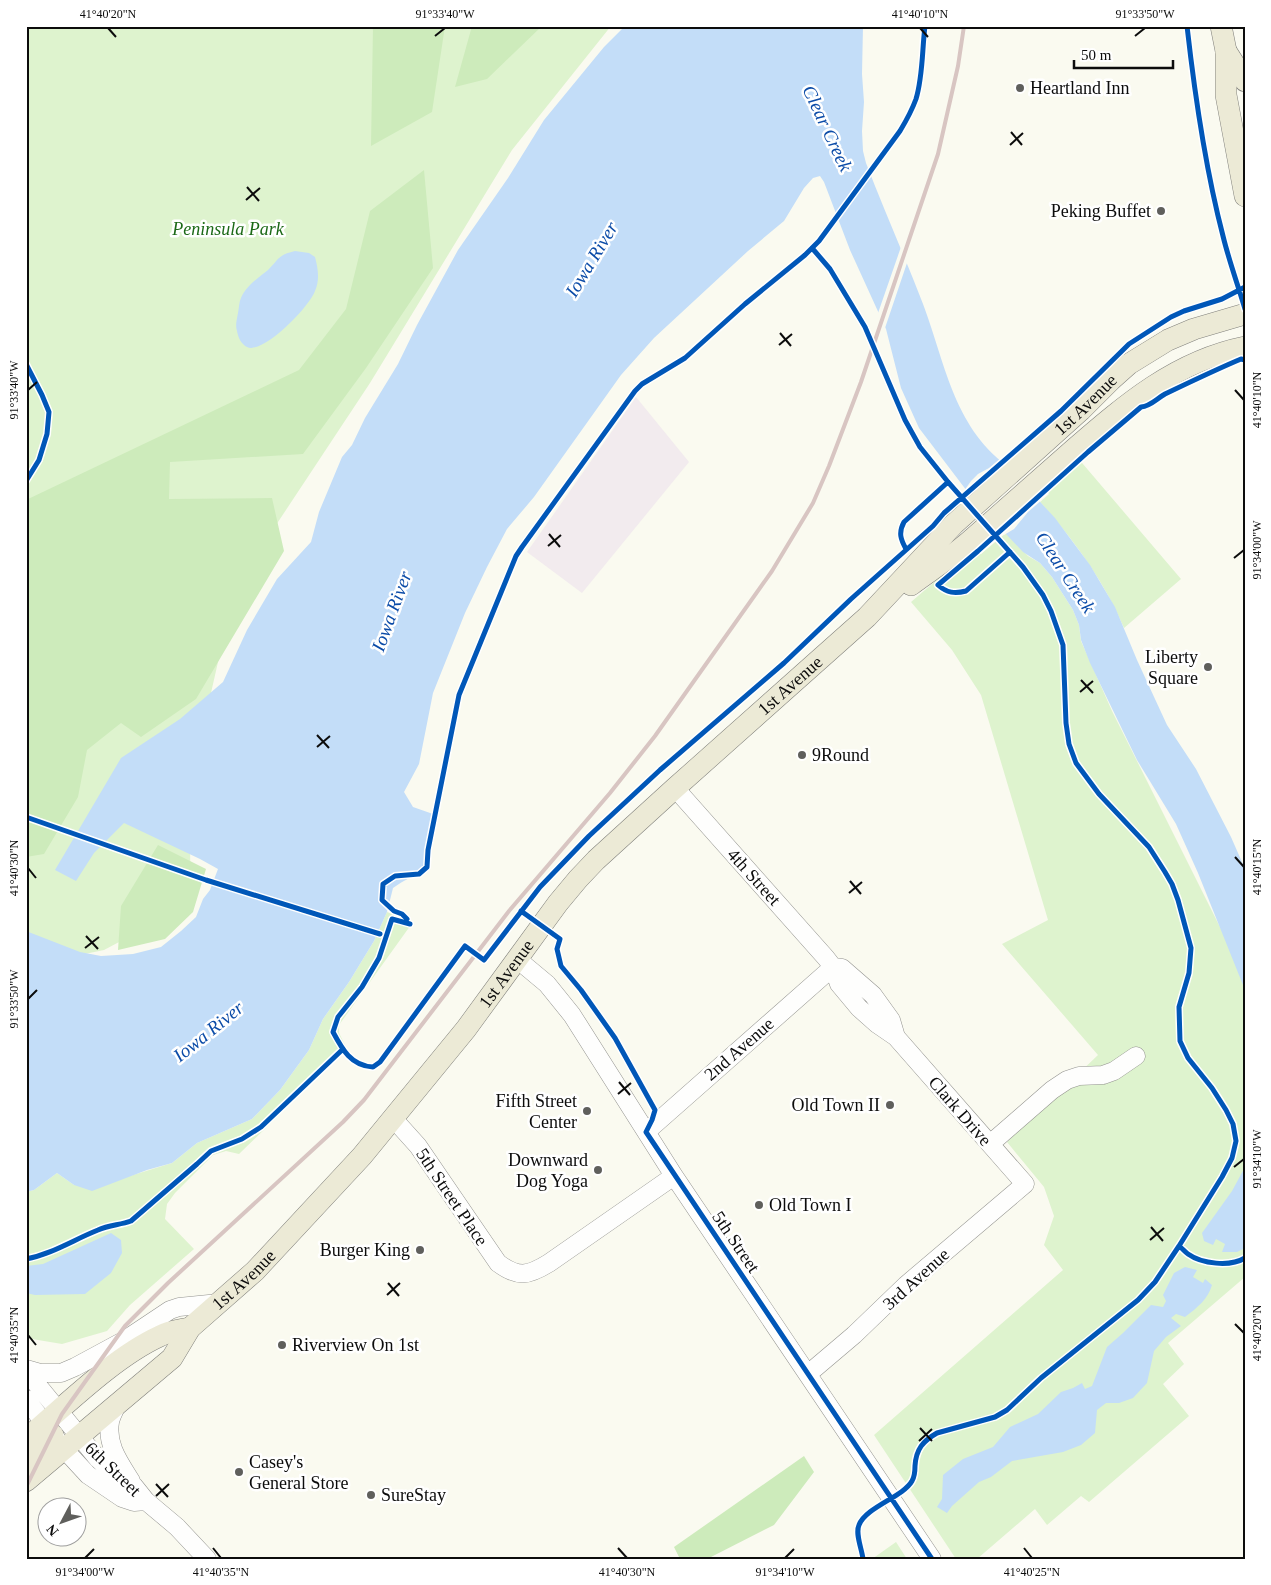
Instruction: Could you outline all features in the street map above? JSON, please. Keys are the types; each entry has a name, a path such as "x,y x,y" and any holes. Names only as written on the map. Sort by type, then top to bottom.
{"main road":[{"path":"1221,26 1226,51 1226,95 1245,196"},
{"path":"1226,51 1245,81"},
{"name":"1st Avenue","path":"26,1481 62,1430 116,1363 161,1335 182,1330 219,1303 255,1271 362,1156 393,1121 466,1029 541,926 578,879 596,860 866,617 954,524 1130,364 1168,340 1194,329 1245,314"},
{"name":"1st Avenue","path":"866,617 970,541 1129,401 1176,371 1203,360 1245,347"},
{"name":"1st Avenue","path":"26,1439 62,1430 117,1404 172,1358 182,1330"},
{"path":"26,1457 62,1430"}],"street":[{"name":"4th Street","path":"675,788 833,966"},
{"name":"5th Street","path":"517,959 543,980 562,1002 596,1052 674,1176 932,1559"},
{"name":"Clark Drive","path":"833,966 839,984 859,1008 876,1024 896,1037 1025,1184"},
{"name":"2nd Avenue","path":"646,1132 833,966"},
{"path":"990,1144 1052,1090 1067,1080 1079,1076 1103,1075 1114,1071 1136,1056"},
{"name":"5th Street Place","path":"393,1121 418,1146 498,1263 512,1272 520,1274 535,1272 674,1176"},
{"name":"3rd Avenue","path":"808,1374 854,1335 906,1285 1025,1184"},
{"path":"26,1370 40,1373 61,1373 125,1340 170,1310 179,1307 219,1303"},
{"path":"26,1370 62,1430"},
{"path":"26,1399 62,1430"},
{"path":"117,1404 110,1422 110,1438 118,1459 134,1486"},
{"name":"6th Street","path":"62,1430 113,1473 134,1486 146,1502 177,1527 207,1559"},
{"name":"6th Street","path":"62,1430 88,1475 122,1498 134,1502 146,1502"}],"shaded area":[{"path":"636,397 689,462 582,593 527,552"}],"green space":[{"name":"Peninsula Park","path":"26,26 611,26 512,150 370,383 235,587 189,790 191,904 104,950 26,966"},
{"path":"373,26 445,26 432,112 371,146"},
{"path":"472,26 542,26 487,79 455,87"},
{"path":"424,170 433,268 366,368 303,454 170,462 169,499 272,498 284,551 196,699 141,737 121,723 87,750 78,797 44,854 26,857 26,500 299,370 346,309 370,211"},
{"path":"1077,457 1181,579 1124,628 1098,577 1065,531 1040,502 1049,494 1044,488"},
{"path":"1006,533 1028,556 1040,563 1052,577 1073,610 1079,625 1081,641 1112,711 1245,977 1245,1277 1168,1343 1184,1364 1163,1384 1189,1416 1089,1502 1081,1496 1047,1525 1035,1509 977,1559 956,1559 874,1435 1063,1270 1044,1245 1054,1216 1044,1187 1007,1142 1098,1055 1002,944 1048,920 981,695 952,650 911,602 976,548 981,554"},
{"path":"158,845 206,869 193,912 165,939 118,950 121,906"},
{"path":"387,912 413,922 339,1025 339,1033 347,1049 239,1154 226,1151 213,1155 175,1193 167,1204 165,1219 194,1249 130,1305 107,1331 62,1344 26,1338 26,1192 34,1190 57,1173 74,1185 120,1179 172,1163 197,1143 252,1119 280,1090 309,1050 323,1019 349,982 374,941"},
{"path":"804,1456 814,1472 774,1525 711,1557 711,1559 680,1559 674,1547"},
{"path":"896,1542 907,1559 872,1559"}],"water":[{"path":"625,26 863,26 863,151 873,181 923,304 953,391 962,412 988,449 1006,465 1055,518 1090,565 1115,607 1167,725 1196,769 1231,837 1245,869 1245,990 1198,873 1176,824 1137,760 1090,663 1081,640 1079,625 1073,610 1052,577 1040,563 1023,552 973,499 919,428 901,388 886,329 850,250 820,176 813,178 804,188 784,221 748,251 654,338 621,375 534,497 507,529 465,613 433,693 419,764 404,792 413,807 433,814 425,867 393,888 387,912 374,941 349,982 323,1019 309,1050 280,1090 252,1119 197,1143 172,1163 147,1170 92,1191 74,1185 57,1173 34,1190 26,1192 26,931 80,952 101,956 133,954 161,947 196,917 218,869 124,823 94,853 76,881 55,870 121,758 180,719 223,682 247,630 277,579 311,542 319,512 342,457 352,445 365,418 398,364 458,250 508,178 544,120 604,47"},
{"path":"295,251 309,253 315,257 318,283 315,291 305,307 285,328 264,344 254,348 247,347 240,340 236,329 239,303 243,294 279,258"},
{"path":"1245,1167 1245,1248 1237,1252 1222,1252 1225,1244 1216,1239 1213,1245 1204,1241 1202,1233 1232,1191"},
{"path":"111,1233 121,1240 122,1253 111,1273 85,1294 35,1295 26,1293 26,1266 43,1264"},
{"path":"1185,1267 1197,1270 1193,1277 1203,1283 1205,1279 1212,1285 1208,1295 1194,1310 1185,1317 1176,1314 1171,1318 1181,1326 1166,1337 1154,1351 1147,1383 1133,1398 1119,1403 1106,1403 1097,1410 1095,1433 1081,1445 1063,1452 1012,1461 991,1477 979,1482 952,1506 947,1513 937,1507 942,1499 943,1475 963,1459 993,1447 1010,1427 1038,1414 1061,1392 1082,1383 1085,1389 1092,1386 1107,1347 1151,1305 1163,1307 1166,1301 1163,1295 1174,1273"}],"pier":[{"path":"870,167 873,173 836,222 834,216"},
{"path":"902,244 908,260 884,331 877,316"},
{"path":"1001,458 1008,463 1042,500 1028,512 1014,529 1004,535 964,491 978,474"}],"railway":[{"path":"26,1487 62,1414 125,1326 168,1283 343,1122 364,1100 509,911 610,793 655,736 772,571 813,503 861,382 938,154 958,66 964,26"}],"cycle path":[{"path":"407,919 382,900 383,884 395,876 419,874 427,867 428,850 459,695 516,556 635,391 642,384 685,358 819,241 900,131 911,111 920,81 925,26"},
{"path":"1187,26 1197,105 1211,184 1225,245 1245,309"},
{"path":"812,248 830,269 865,327 905,420 920,447 948,482 1023,567 1043,595 1051,611 1063,645 1066,723 1069,744 1076,763 1099,794 1149,847 1172,884 1191,948 1189,973 1179,1007 1180,1041 1188,1058 1212,1088 1226,1110 1233,1124 1236,1141 1232,1158 1222,1177 1155,1282 1138,1300 1041,1378 1007,1410 995,1417 937,1433 924,1442 917,1455 912,1481 901,1492 876,1507 859,1525 858,1537 863,1559"},
{"path":"410,924 392,919 379,958 362,987 338,1017 333,1032 348,1056 359,1064 373,1067 380,1062 465,946 484,960 540,887 589,836 660,770 784,663 851,599 933,526 944,513 1061,411 1129,344 1171,317 1222,299 1245,287"},
{"path":"1010,552 966,591 951,592 938,585 1141,407 1222,367 1241,359 1245,360"},
{"path":"26,364 49,412 47,434 39,460 26,481"},
{"path":"906,549 901,536 904,522 948,482"},
{"path":"26,817 206,880 380,934"},
{"path":"521,911 560,939 557,949 561,966 581,990 615,1038 655,1110 646,1132 932,1559"},
{"path":"26,1259 54,1250 102,1228 131,1221 211,1151 242,1139 261,1127 342,1050"},
{"path":"1179,1246 1194,1257 1208,1262 1232,1263 1245,1258"}],"place":[{"name":"Heartland Inn","path":"1020,88"},
{"name":"Peking Buffet","path":"1161,211"},
{"name":"Liberty Square","path":"1208,667"},
{"name":"9Round","path":"802,755"},
{"name":"Old Town II","path":"890,1105"},
{"name":"Fifth Street Center","path":"587,1111"},
{"name":"Downward Dog Yoga","path":"598,1170"},
{"name":"Old Town I","path":"759,1205"},
{"name":"Burger King","path":"420,1250"},
{"name":"Riverview On 1st","path":"282,1345"},
{"name":"Casey's General Store","path":"239,1472"},
{"name":"SureStay","path":"371,1495"}],"water label":[{"name":"Clear Creek","path":"828,128"},
{"name":"Iowa River","path":"591,259"},
{"name":"Clear Creek","path":"1066,572"},
{"name":"Iowa River","path":"391,611"},
{"name":"Iowa River","path":"208,1031"}]}
